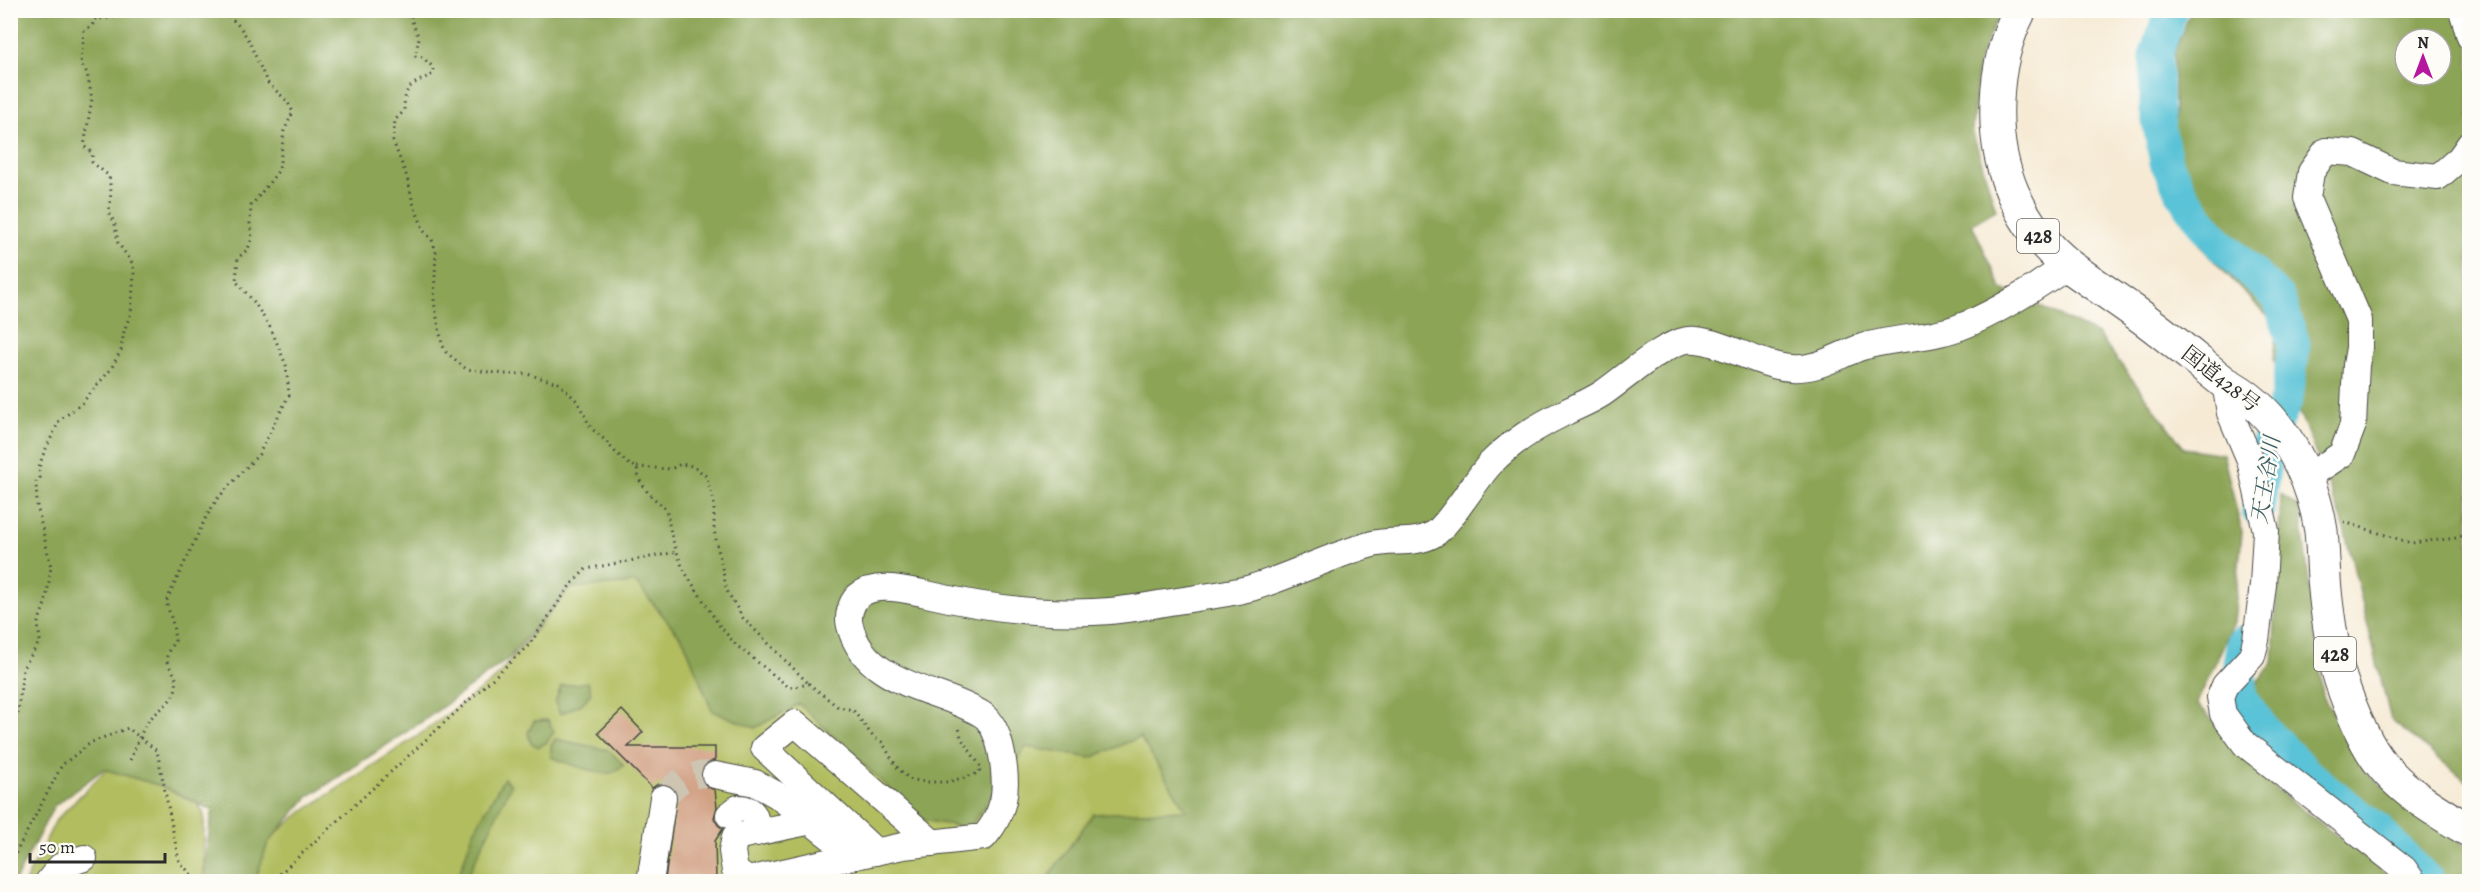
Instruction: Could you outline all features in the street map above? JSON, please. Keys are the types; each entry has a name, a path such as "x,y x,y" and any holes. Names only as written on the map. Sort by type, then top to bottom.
{"highway":[{"name":"国道428号","path":"2020,10 2004,49 1997,87 1996,113 2003,169 2023,216 2044,242 2068,265 2137,313 2263,409 2281,432 2306,478 2317,513 2336,661 2357,723 2373,753 2394,778 2418,799 2469,831"}],"street":[{"path":"2462,10 2469,37"},
{"path":"2306,478 2342,454 2353,425 2359,348 2359,320 2307,198 2311,172 2326,151 2353,153 2393,172 2439,177 2460,158 2469,144"},
{"path":"812,821 738,829 732,851 735,871 748,880 866,854 984,837 997,821 1005,795 999,739 987,717 898,680 871,662 854,641 848,619 855,598 873,588 908,590 1011,611 1114,613 1247,589 1297,573 1373,543 1418,541 1438,533 1491,463 1527,433 1598,396 1659,353 1689,340 1720,346 1754,360 1789,369 1814,367 1858,348 1888,340 1927,336 1959,327 2048,279 2068,265"},
{"path":"2233,387 2230,413 2250,460 2266,531 2263,585 2256,640 2252,656 2225,685 2220,697 2223,714 2245,744 2403,869 2413,882"},
{"path":"866,854 764,748 795,723 933,843"},
{"path":"715,775 755,783 866,854"},
{"path":"650,882 663,798"},
{"path":"48,882 61,866 84,858"}],"path":[{"path":"10,730 18,713 23,668 40,641 38,623 46,601 51,567 37,506 36,482 40,478 41,461 59,421 82,403 111,369 121,350 124,331 131,313 133,264 118,243 115,225 109,212 111,192 109,176 93,162 92,153 84,146 93,99 87,73 81,64 84,30 92,26 95,19 112,18 126,10"},
{"path":"130,760 146,724 170,702 176,689 175,675 166,661 166,652 175,642 173,624 166,602 206,517 218,498 259,454 289,395 286,365 271,329 254,302 236,281 238,258 248,249 252,238 251,206 279,170 284,131 293,112 287,101 267,82 248,39 223,10"},
{"path":"411,10 411,19 419,38 415,56 422,57 433,67 433,74 410,85 404,95 404,111 394,120 393,141 407,177 412,203 436,251 434,302 442,344 458,365 466,369 527,374 558,383 577,401 591,428 630,465 672,469 681,464 693,466 706,476 714,500 714,530 727,591 743,618 809,684 838,707 853,710 874,738 882,742 896,766 909,779 948,782 979,773 981,767 962,738 959,726 990,722"},
{"path":"637,467 639,479 648,493 666,509 677,552 689,578 719,625 736,645 790,688 809,684"},
{"path":"2317,513 2411,543 2457,538 2469,532"},
{"path":"271,882 529,645 569,587 586,569 677,552"},
{"path":"10,864 62,765 92,742 128,728 157,751 179,861 198,882"}],"green space":[{"path":"10,11 2001,11 1979,59 1972,130 1996,210 1972,224 2002,289 2098,334 2184,448 2223,454 2242,532 2234,622 2197,703 2276,789 2396,881 1045,881 1093,814 1186,810 1140,737 1091,758 1026,747 969,828 923,820 799,704 755,728 712,711 684,641 636,583 569,588 508,659 426,719 308,797 268,843 255,881 203,881 212,810 161,786 104,769 54,806 15,881 11,881"},
{"path":"2191,11 2469,11 2469,783 2391,720 2342,520 2300,414 2273,359 2277,326 2199,245 2174,144 2174,52"},
{"path":"2281,494 2300,509 2323,696 2367,774 2469,848 2469,881 2429,881 2428,873 2259,732 2250,690 2273,663"},
{"path":"646,568 827,678 998,729 1160,718 1217,819 1053,881 250,882 256,849 302,812 416,737 495,679 580,576"},
{"path":"588,682 591,693 582,704 560,714 555,703 561,686"},
{"path":"548,720 554,732 546,743 539,747 531,743 528,733 534,721"},
{"path":"555,739 608,750 624,765 613,772 605,773 551,757 551,746"},
{"path":"171,761 204,814 204,881 25,882 56,820 107,769"},
{"path":"504,778 511,785 468,875 459,875 473,833"}],"building":[{"path":"622,710 643,732 628,747 715,747 715,760 704,765 700,773 705,786 715,790 717,807 714,818 723,829 715,841 716,880 665,880 677,793 666,783 652,788 598,733"}],"waterway":[{"name":"天王谷川","path":"2171,10 2156,54 2156,110 2166,162 2185,199 2217,241 2278,297 2294,344 2287,399 2268,440 2258,510"},
{"name":"天王谷川","path":"2243,642 2240,658 2240,697 2264,730 2309,776 2378,830 2429,882"}],"tunnel":[{"path":"663,798 674,786 686,778 706,774 715,775"}]}
